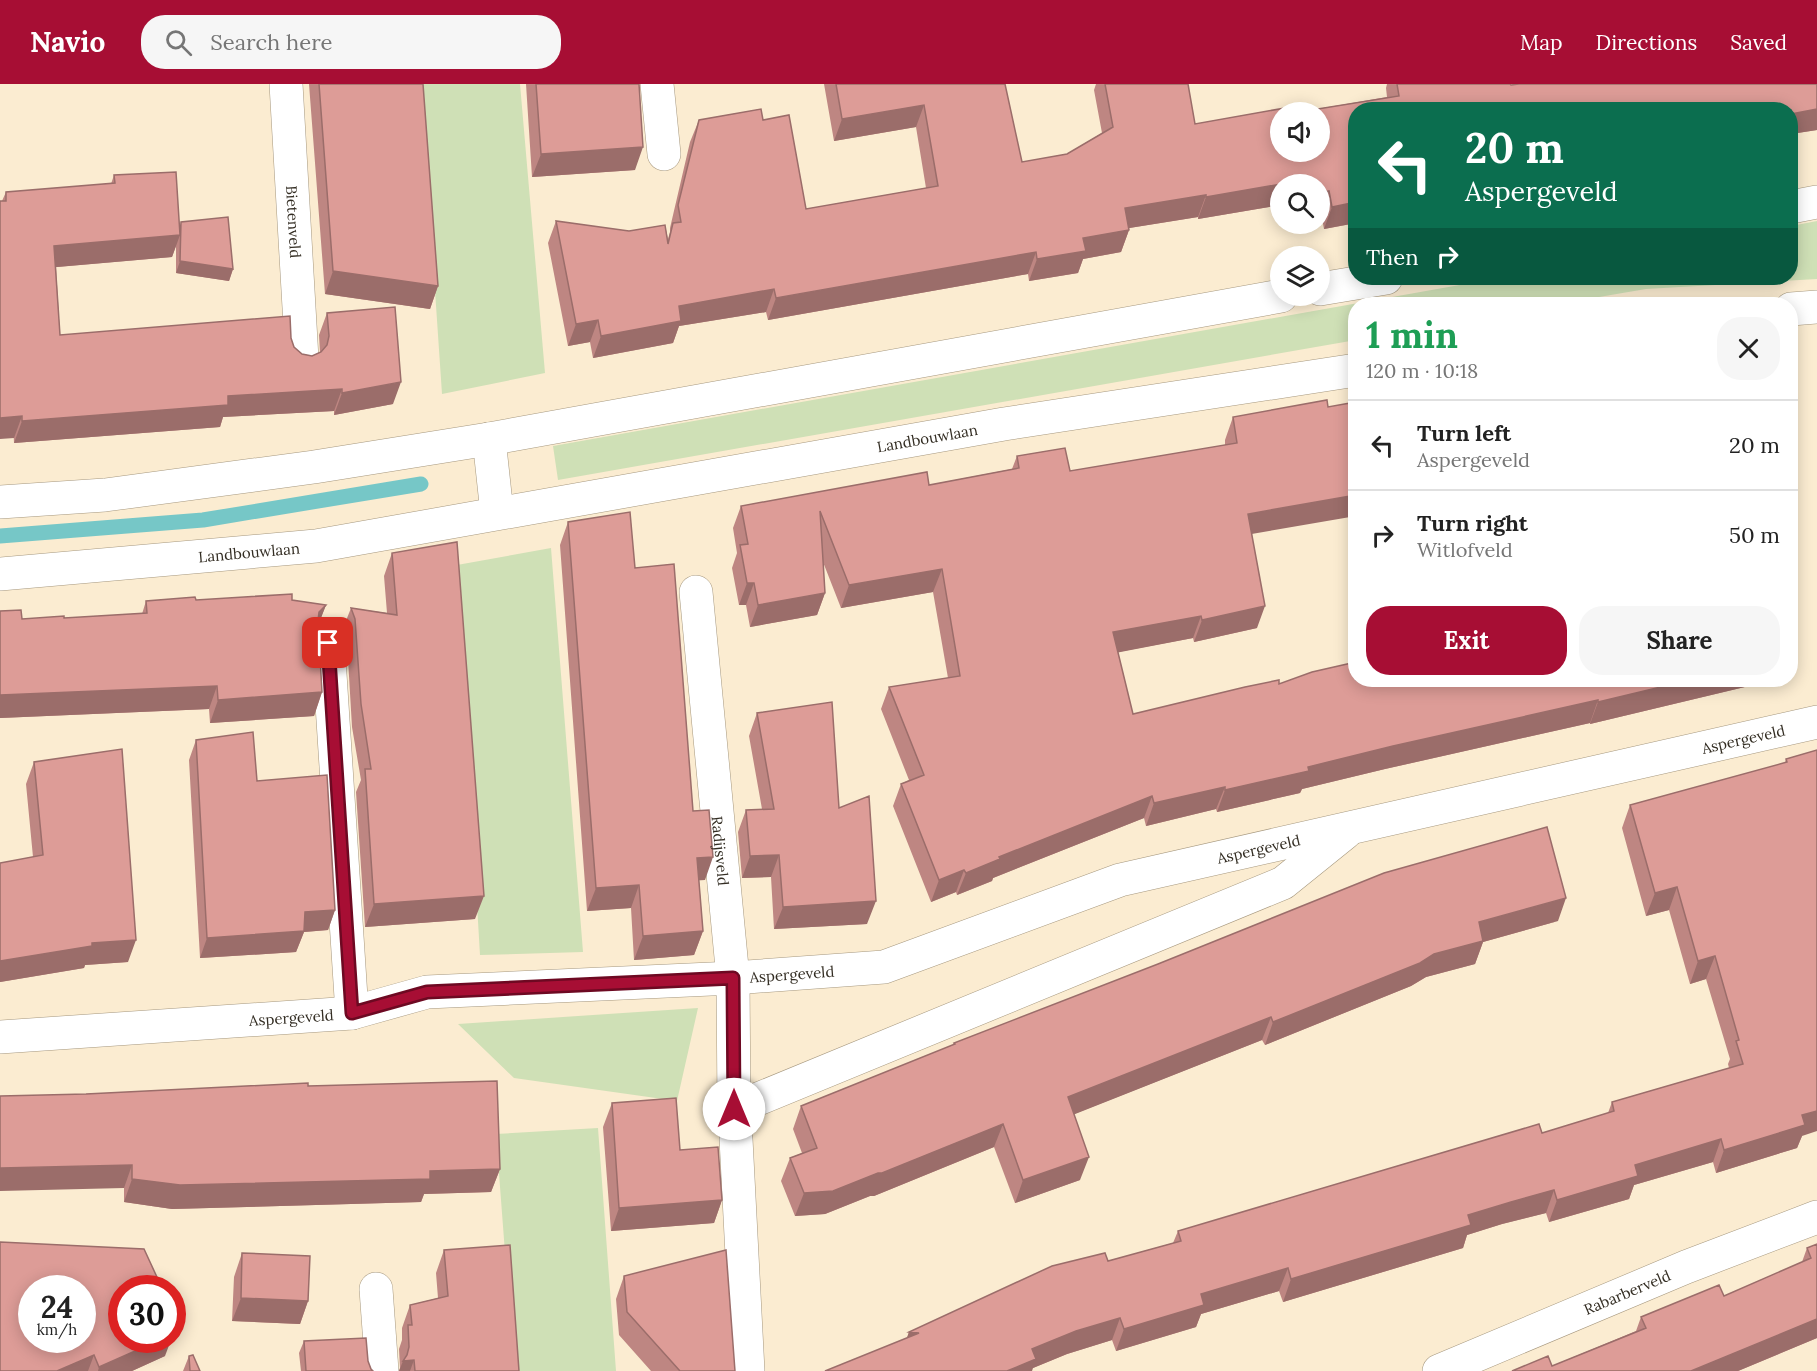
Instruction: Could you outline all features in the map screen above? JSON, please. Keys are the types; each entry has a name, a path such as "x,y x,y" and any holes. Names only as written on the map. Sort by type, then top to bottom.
{"street":[{"name":"Bietenveld","path":"286,84 302,359"},
{"path":"657,84 664,154"},
{"path":"1798,206 1817,202"},
{"path":"1330,287 1348,284"},
{"path":"0,502 105,495 314,467 489,439 1270,298"},
{"path":"1798,308 1817,307"},
{"name":"Landbouwlaan","path":"0,574 316,546 1004,424 1348,371"},
{"path":"489,439 497,513"},
{"name":"Radijsveld","path":"696,592 733,978 734,1124 748,1371"},
{"path":"328,643 352,1013"},
{"name":"Aspergeveld","path":"0,1037 352,1013 427,992 733,978 884,967 1120,880 1817,722"},
{"name":"Aspergeveld","path":"734,1124 1283,883 1352,828"},
{"name":"Rabarberveld","path":"1439,1371 1686,1267 1817,1217"},
{"path":"376,1289 382,1371"}],"green space":[{"path":"421,84 520,84 545,373 442,394"},
{"path":"1817,221 1817,279 1798,280 1798,225"},
{"path":"1460,285 1714,285 1646,289 1599,297 1392,297"},
{"path":"1348,305 1348,341 558,480 553,446"},
{"path":"551,548 583,952 480,955 457,565"},
{"path":"698,1008 677,1101 514,1078 458,1024"},
{"path":"598,1128 616,1371 514,1371 496,1134"}],"building":[{"path":"319,84 423,84 438,286 333,271"},
{"path":"536,84 639,84 643,147 541,154"},
{"path":"836,84 1005,84 1022,162 1067,154 1113,127 1105,84 1188,84 1195,124 1270,111 1270,162 1330,162 1330,107 1348,104 1348,204 1332,207 1330,174 1270,174 1270,186 1125,208 1129,230 1083,238 1086,251 1037,259 1036,252 776,298 774,289 679,306 681,321 601,336 598,320 576,324 556,221 629,231 665,225 668,244 673,223 681,222 678,205 699,120 761,109 763,120 789,115 806,209 938,186 924,105 842,119"},
{"path":"1397,84 1817,84 1817,109 1798,113 1798,102 1362,102 1399,96"},
{"path":"176,172 180,235 54,246 60,335 290,316 291,338 294,347 302,354 312,356 321,352 327,345 329,336 327,313 395,307 401,382 342,393 342,389 228,396 228,405 22,421 22,416 0,418 0,201 6,201 6,192 115,183 114,175"},
{"path":"228,217 233,269 180,261 181,222"},
{"path":"1327,400 1328,407 1348,403 1348,496 1248,514 1265,606 1202,620 1201,616 1113,632 1133,714 1279,680 1279,684 1312,672 1348,664 1348,687 1661,687 1393,746 1308,767 1309,771 1225,790 1225,787 1154,803 1152,796 999,857 1000,859 966,873 964,870 939,880 901,784 924,775 889,687 960,676 942,569 849,585 820,511 825,593 758,605 754,583 747,583 740,545 748,544 741,506 927,472 929,485 1019,468 1017,456 1065,448 1070,471 1237,443 1233,417"},
{"path":"630,512 635,568 674,564 693,811 709,810 713,857 697,858 703,931 643,936 639,885 596,888 568,522"},
{"path":"457,542 484,896 374,904 365,769 371,769 361,704 355,619 351,608 397,615 392,553"},
{"path":"292,594 292,600 326,605 319,612 318,621 322,692 218,700 217,686 0,695 0,611 21,610 22,619 64,616 64,618 147,613 146,601"},
{"path":"832,702 839,808 869,796 876,901 783,907 779,855 750,856 746,810 774,809 757,713"},
{"path":"253,732 257,781 327,775 335,910 305,912 304,931 207,938 196,740"},
{"path":"122,749 136,940 92,943 92,946 0,961 0,863 43,855 34,762"},
{"path":"1817,750 1817,1111 1802,1115 1805,1125 1724,1150 1721,1139 1635,1165 1638,1176 1557,1200 1554,1190 1511,1202 1468,1215 1471,1225 1291,1279 1288,1268 1201,1294 1204,1305 1124,1329 1120,1318 1076,1331 1032,1349 1036,1359 1007,1371 825,1371 919,1333 909,1332 1052,1266 1105,1253 1108,1261 1181,1241 1178,1231 1539,1124 1542,1133 1614,1111 1612,1102 1743,1064 1736,1041 1739,1040 1715,956 1698,961 1677,887 1655,893 1630,805 1787,762 1786,759"},
{"path":"1547,827 1566,898 1479,922 1483,941 1434,954 1420,963 1273,1022 1271,1017 1068,1097 1089,1157 1023,1180 1003,1124 833,1191 804,1193 790,1158 817,1148 801,1106 1384,873"},
{"path":"497,1081 500,1169 430,1171 430,1179 180,1185 132,1179 132,1165 0,1168 0,1096 308,1083 308,1086"},
{"path":"676,1098 680,1150 718,1147 722,1200 619,1208 612,1103"},
{"path":"0,1242 144,1249 156,1275 108,1275 108,1353 131,1353 99,1367 94,1355 57,1371 0,1371"},
{"path":"1817,1244 1817,1319 1691,1371 1512,1371 1548,1356 1552,1366 1646,1328 1641,1317 1719,1285 1724,1296 1811,1258 1807,1248"},
{"path":"510,1245 519,1371 415,1371 414,1360 403,1361 409,1347 408,1325 412,1325 410,1305 448,1296 444,1250"},
{"path":"726,1250 735,1371 680,1371 627,1312 624,1276"},
{"path":"242,1253 310,1256 308,1301 241,1298"},
{"path":"366,1338 368,1361 373,1371 306,1371 304,1341"},
{"path":"193,1355 200,1371 190,1371 189,1356"}],"waterway":[{"path":"0,536 203,520 421,484"}],"route":[{"path":"328,643 352,1013 427,992 733,978 734,1109"}]}
